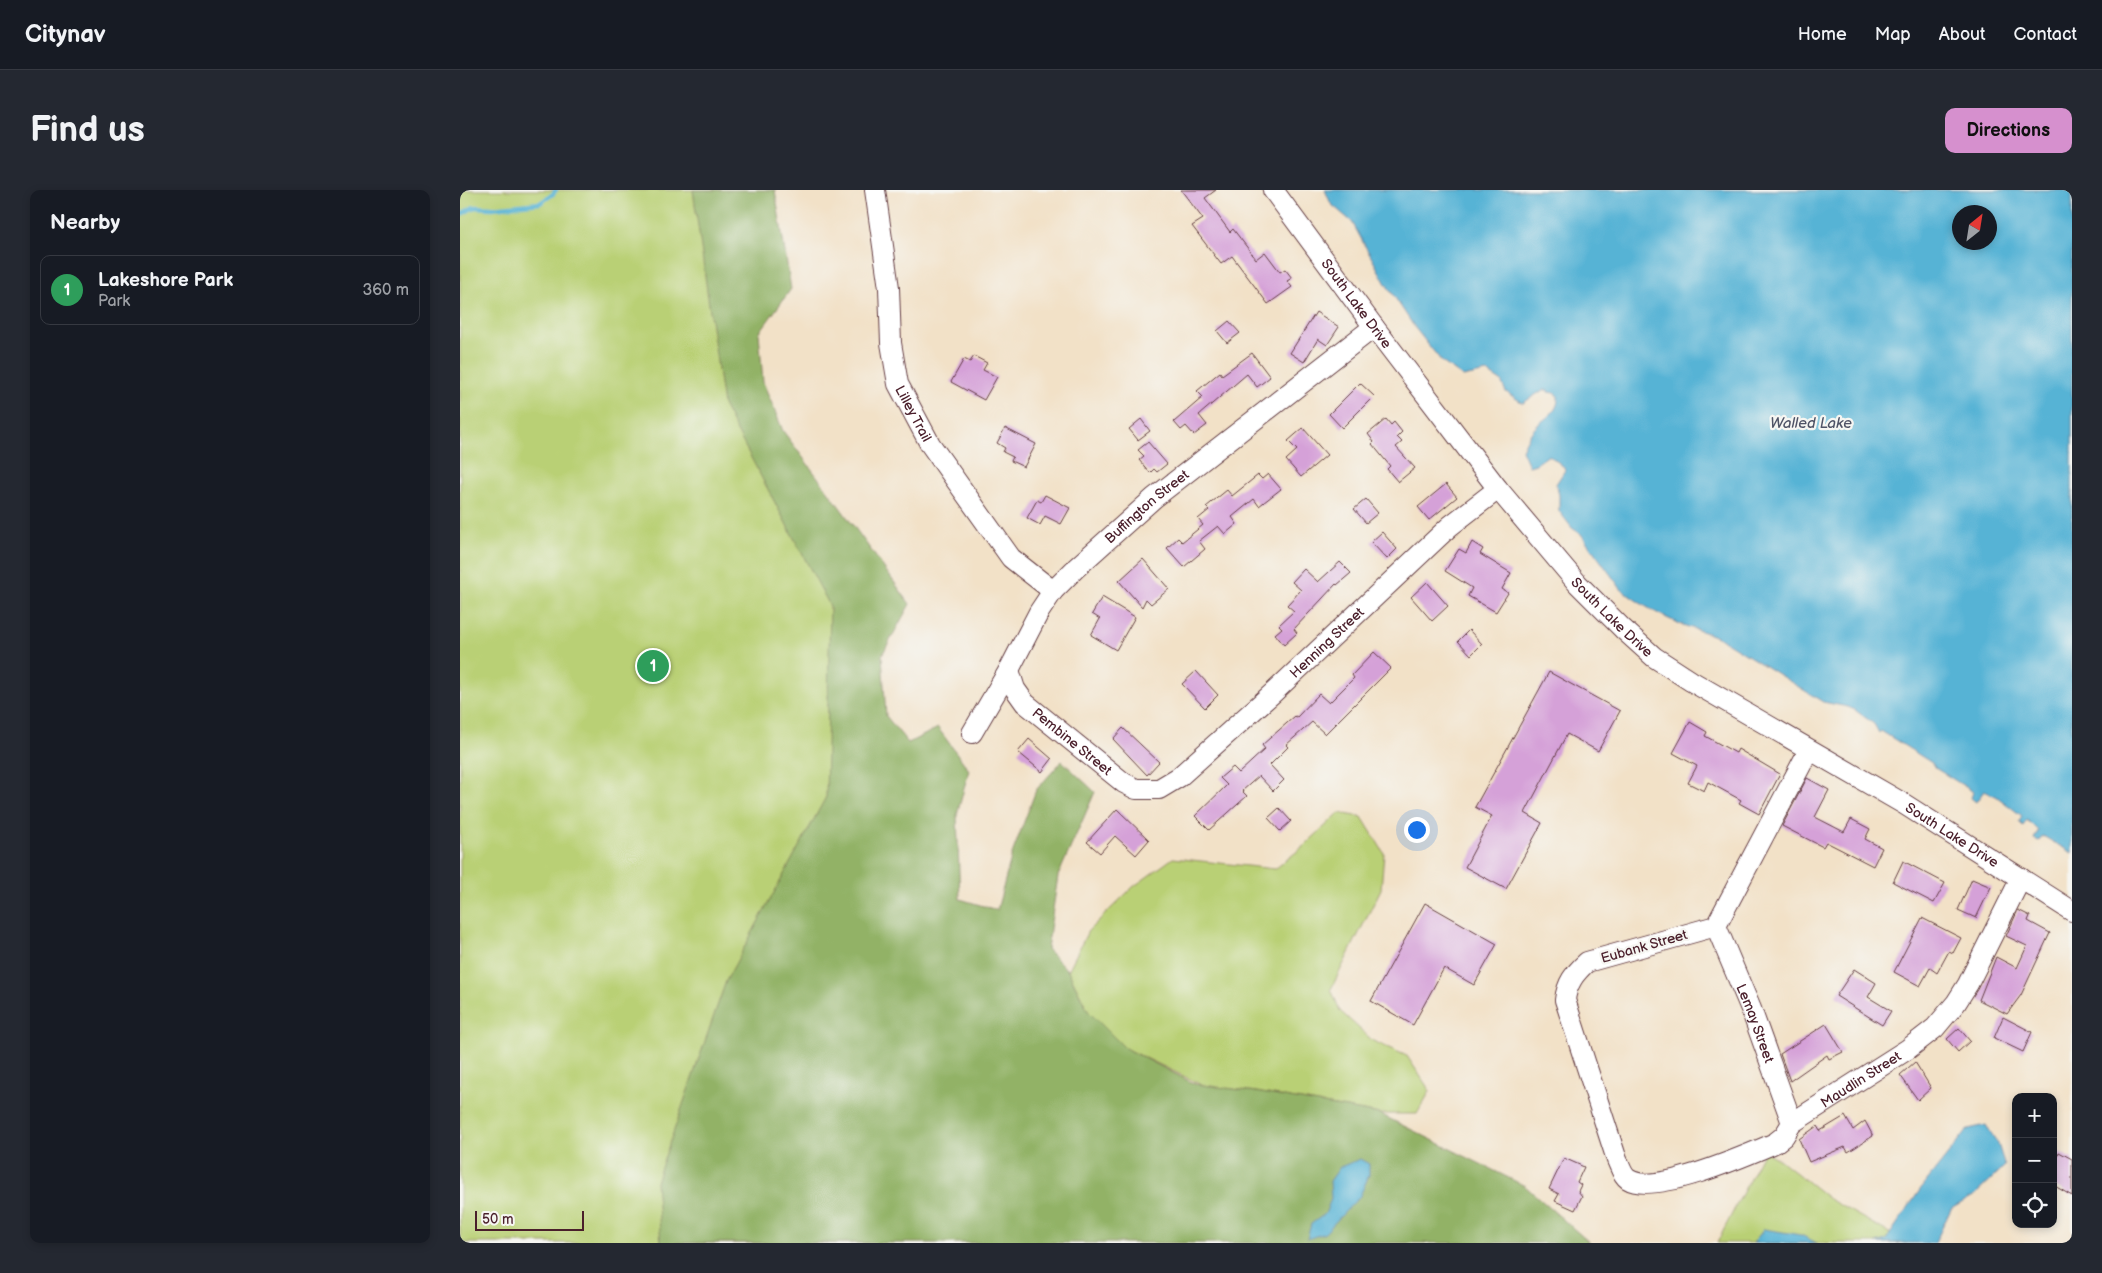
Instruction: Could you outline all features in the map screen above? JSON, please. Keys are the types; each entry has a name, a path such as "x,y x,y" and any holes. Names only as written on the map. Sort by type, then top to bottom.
{"street":[{"name":"Lilley Trail","path":"875,190 890,288 891,343 898,384 930,444 1011,558 1053,591"},
{"name":"South Lake Drive","path":"1274,190 1374,327 1498,489 1578,584 1639,644 1691,681 1904,804 2072,911"},
{"name":"Buffington Street","path":"972,733 1010,670 1024,639 1053,591 1090,554 1154,498 1374,327"},
{"name":"Henning Street","path":"1151,789 1159,789 1179,777 1274,692 1450,526 1498,489"},
{"name":"Pembine Street","path":"1010,670 1015,688 1025,703 1124,783 1136,789 1151,789"},
{"path":"1716,926 1809,750"},
{"name":"Maudlin Street","path":"1628,1179 1639,1182 1661,1183 1695,1174 1775,1143 1784,1136 1792,1123 1908,1049 1935,1028 1968,984 2021,878"},
{"name":"Lemay Street","path":"1716,926 1751,1009 1792,1123"},
{"name":"Eubank Street","path":"1628,1179 1622,1172 1617,1160 1565,1000 1566,987 1574,974 1587,962 1716,926"}],"green space":[{"path":"460,190 715,190 750,381 840,610 872,1243 460,1243"},
{"path":"693,190 775,190 791,289 759,333 763,382 783,431 910,604 882,655 886,716 908,743 938,728 969,770 957,815 960,899 997,910 1012,854 1036,790 1062,761 1095,792 1058,876 1047,949 1068,971 1088,1011 1125,1048 1195,1084 1256,1092 1380,1114 1525,1186 1590,1243 661,1243 656,1182 726,981 826,797 830,606 723,405"},
{"path":"1339,813 1362,817 1384,853 1381,889 1331,989 1340,1011 1373,1041 1407,1056 1430,1091 1417,1114 1380,1114 1256,1092 1202,1085 1125,1048 1088,1011 1068,971 1088,931 1133,887 1173,858 1275,869 1305,845"},
{"path":"1764,1151 1780,1160 1829,1199 1907,1243 1717,1243"}],"water":[{"name":"Walled Lake","path":"1325,190 2072,190 2072,853 2043,836 2039,841 2034,839 2038,831 2027,820 2023,826 2019,822 2022,816 1996,796 1984,791 1976,802 1971,798 1973,792 1935,768 1932,763 1881,731 1879,733 1874,724 1855,710 1823,702 1723,640 1667,618 1621,589 1581,534 1572,528 1559,511 1559,495 1556,484 1565,470 1564,467 1549,455 1536,464 1529,466 1522,450 1534,429 1556,407 1558,396 1548,392 1548,390 1543,390 1523,403 1506,392 1501,381 1487,372 1463,377 1442,362 1415,328 1386,284 1352,222 1331,204"},
{"path":"1986,1125 1998,1144 2005,1166 1975,1195 1951,1209 1935,1243 1876,1243 1886,1240 1922,1187 1968,1129"},
{"path":"1360,1159 1369,1164 1369,1175 1360,1196 1325,1233 1307,1239 1311,1224 1325,1214 1331,1199 1330,1181 1340,1167"},
{"path":"1764,1229 1801,1235 1817,1243 1753,1243"}],"building":[{"path":"1181,190 1216,190 1205,198 1230,232 1233,229 1256,259 1265,252 1280,272 1285,269 1292,278 1287,281 1292,287 1268,304 1232,256 1221,264 1192,226 1203,219"},
{"path":"1316,312 1339,327 1327,345 1318,339 1304,362 1290,353"},
{"path":"1229,321 1240,333 1227,343 1217,331"},
{"path":"1252,353 1270,377 1257,387 1247,374 1199,415 1207,425 1194,435 1186,426 1181,430 1174,422 1203,397 1197,391 1220,372 1222,375"},
{"path":"974,356 987,363 983,370 997,377 984,400 951,382 964,359 970,362"},
{"path":"1360,383 1374,396 1342,428 1329,414"},
{"path":"1141,419 1150,431 1138,440 1129,429"},
{"path":"1386,419 1391,425 1394,422 1402,432 1397,437 1402,442 1396,447 1415,468 1398,482 1387,469 1390,466 1372,444 1374,442 1368,434"},
{"path":"1005,428 1036,444 1024,467 1011,461 1013,457 1003,452 1005,448 997,443"},
{"path":"1303,428 1327,455 1301,477 1286,460 1297,450 1288,441"},
{"path":"1148,442 1167,464 1157,472 1154,469 1150,473 1139,460 1144,456 1138,450"},
{"path":"1268,474 1281,489 1259,506 1254,499 1232,517 1237,524 1225,534 1218,526 1199,541 1205,549 1184,567 1167,548 1178,538 1182,542 1203,525 1198,519 1209,510 1206,507 1227,490 1232,496 1258,475 1262,479"},
{"path":"1446,484 1457,497 1429,520 1418,507"},
{"path":"1045,495 1070,508 1061,524 1045,516 1040,525 1027,518 1037,500 1041,502"},
{"path":"1366,499 1378,513 1366,523 1354,509"},
{"path":"1382,532 1397,549 1387,559 1371,542"},
{"path":"1472,542 1483,549 1480,554 1511,573 1502,589 1508,593 1496,612 1468,596 1472,588 1445,571 1459,549 1466,553"},
{"path":"1143,559 1169,589 1151,604 1146,599 1142,607 1119,581"},
{"path":"1340,562 1351,573 1336,584 1294,629 1297,633 1284,645 1275,634 1282,628 1279,625 1294,611 1287,605 1301,590 1292,582 1304,569 1318,582"},
{"path":"1427,582 1448,606 1432,621 1411,597"},
{"path":"1102,597 1135,617 1116,650 1091,635 1100,619 1092,614"},
{"path":"1469,630 1482,644 1471,655 1458,641"},
{"path":"1374,652 1391,668 1325,734 1312,722 1286,745 1288,747 1270,765 1284,780 1273,791 1259,776 1242,791 1247,796 1209,830 1195,816 1227,785 1220,778 1233,767 1239,773 1265,749 1262,745 1295,716 1297,717 1319,694 1329,703 1354,678 1352,675"},
{"path":"1196,671 1218,695 1205,708 1182,684"},
{"path":"1549,672 1620,711 1598,751 1567,734 1525,813 1542,823 1506,889 1465,867 1492,816 1475,807"},
{"path":"1690,722 1707,732 1705,736 1736,753 1738,749 1780,774 1759,814 1739,803 1741,800 1708,782 1704,791 1688,783 1697,766 1673,753"},
{"path":"1123,728 1159,762 1147,775 1113,739"},
{"path":"1029,739 1052,759 1042,772 1018,752"},
{"path":"1807,778 1829,790 1815,817 1844,832 1851,819 1870,829 1865,839 1882,848 1873,866 1826,842 1823,847 1782,826"},
{"path":"1279,808 1291,821 1280,831 1268,818"},
{"path":"1117,809 1149,840 1136,855 1115,836 1100,853 1087,842"},
{"path":"1903,861 1945,883 1934,903 1893,882"},
{"path":"1972,879 1991,887 1976,918 1958,910"},
{"path":"1425,903 1497,944 1474,985 1444,968 1413,1025 1371,1001"},
{"path":"2018,910 2030,916 2028,921 2050,933 2021,995 2007,1014 1979,1000 1996,957 2017,968 2027,946 2006,936"},
{"path":"1922,918 1961,938 1953,953 1949,951 1937,973 1930,968 1920,986 1894,972"},
{"path":"1854,969 1876,983 1868,997 1891,1011 1882,1025 1836,996"},
{"path":"2003,1017 2032,1032 2023,1052 1994,1038"},
{"path":"1826,1024 1843,1052 1829,1059 1827,1055 1790,1081 1780,1054"},
{"path":"1959,1028 1970,1041 1958,1052 1947,1039"},
{"path":"1915,1062 1931,1088 1918,1100 1900,1075"},
{"path":"1845,1116 1853,1130 1865,1121 1873,1136 1848,1152 1845,1147 1809,1162 1799,1139 1817,1126 1820,1131"},
{"path":"2059,1152 2072,1159 2072,1196 2057,1187 2057,1157"},
{"path":"1564,1158 1584,1167 1577,1182 1581,1185 1578,1191 1582,1196 1575,1210 1555,1201 1559,1194 1549,1189"}],"waterway":[{"path":"460,215 474,207 492,208 540,203 556,190"}],"place":[{"name":"Lakeshore Park","path":"653,666"}]}
